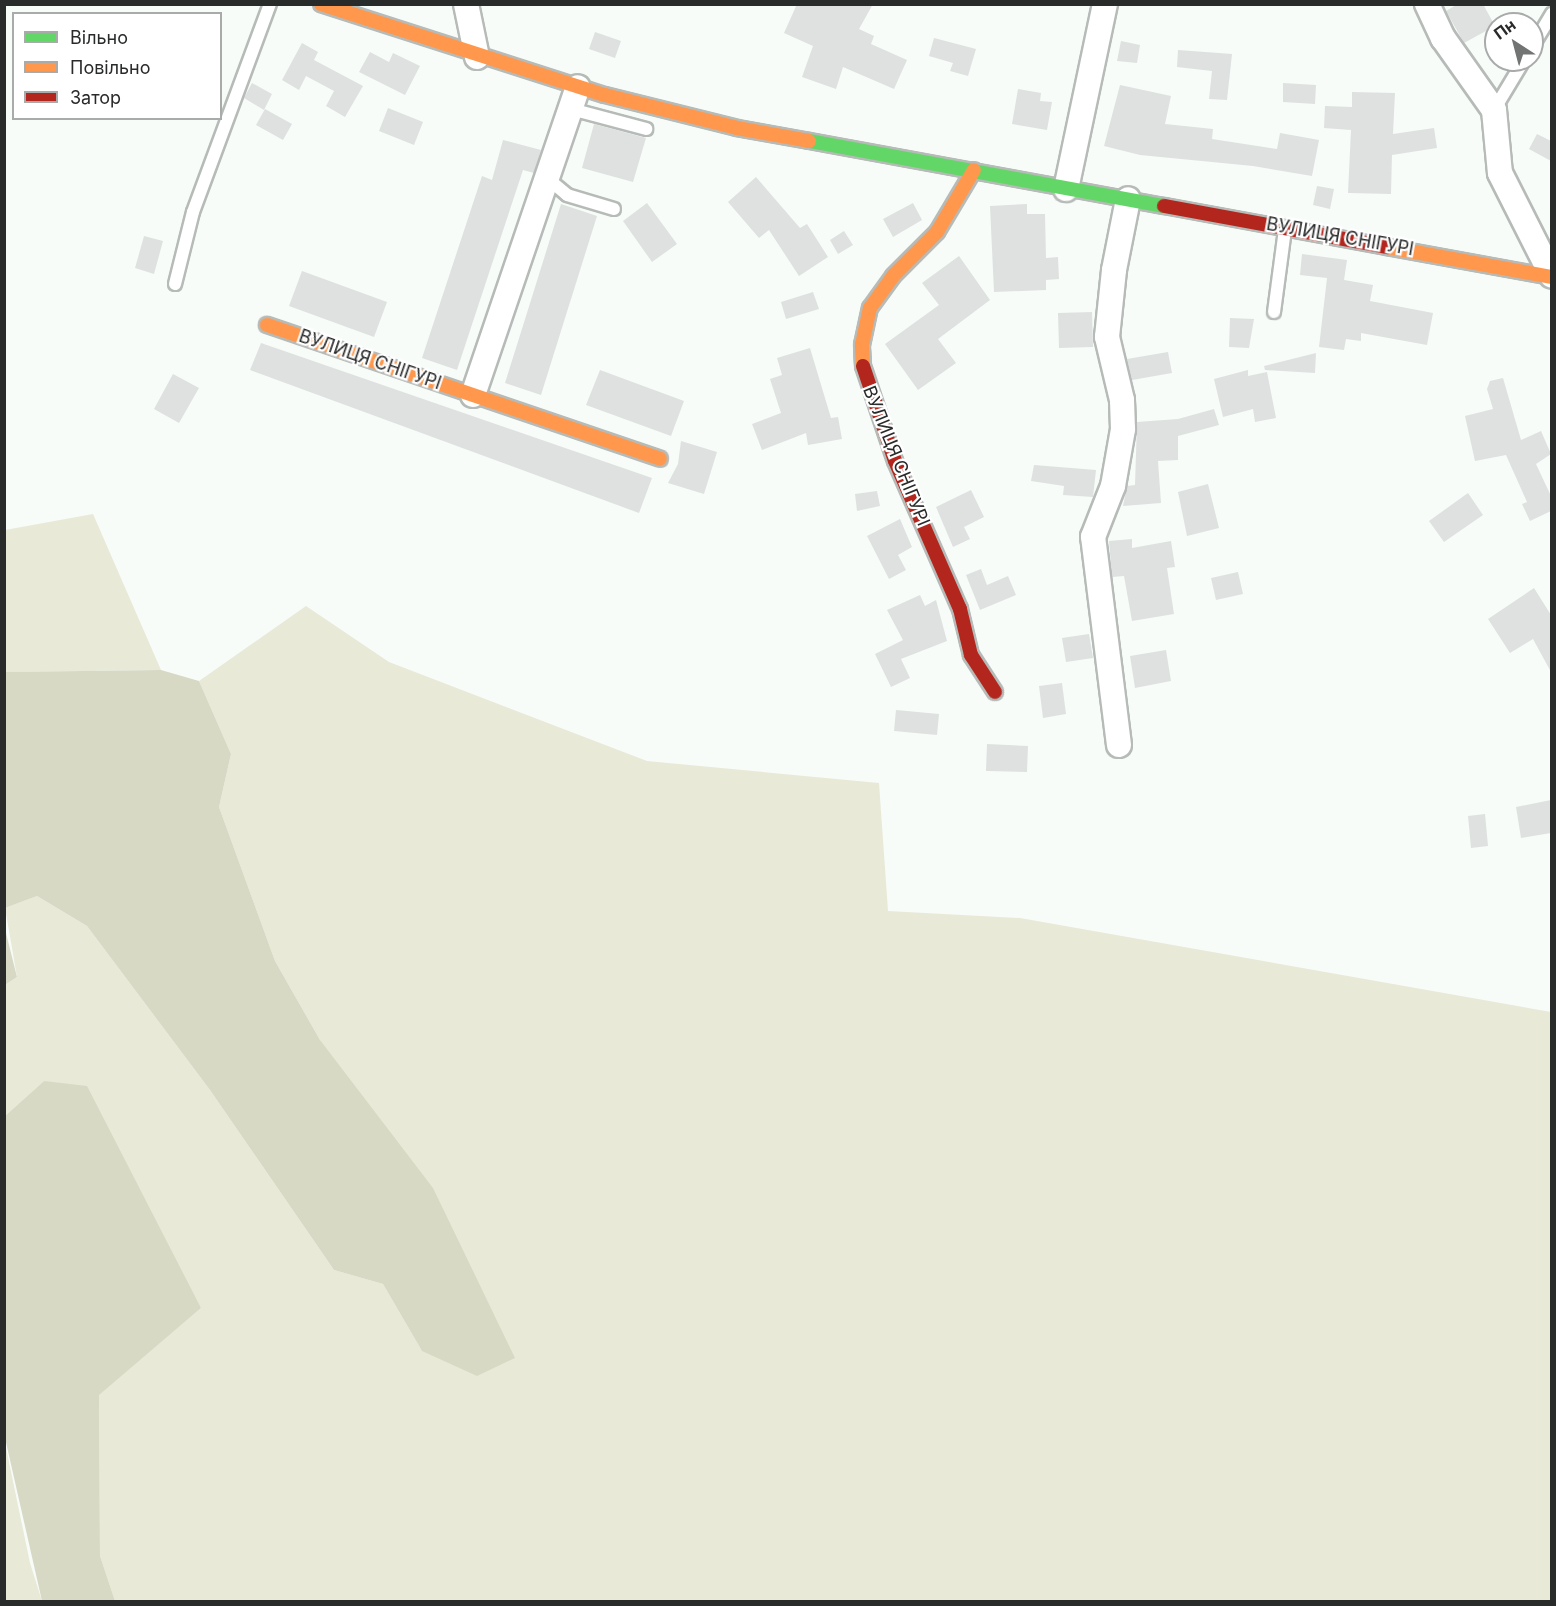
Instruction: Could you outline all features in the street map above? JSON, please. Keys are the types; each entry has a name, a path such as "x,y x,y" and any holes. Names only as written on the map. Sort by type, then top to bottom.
{"street":[{"name":"ВУЛИЦЯ СНІГУРІ","path":"321,4 477,57 574,98 1551,276"},
{"path":"466,4 477,57"},
{"path":"1066,189 1105,4"},
{"name":"ВУЛИЦЯ СНІГУРІ","path":"1427,4 1443,38 1494,110 1500,173 1551,276"},
{"path":"473,395 574,98"},
{"name":"ВУЛИЦЯ СНІГУРІ","path":"974,171 937,232 893,276 870,308 862,345 863,376 895,461 960,609 971,655 996,692"},
{"path":"1119,745 1093,537 1113,486 1123,429 1122,400 1107,337 1114,270 1128,199"},
{"name":"ВУЛИЦЯ СНІГУРІ","path":"267,325 660,459"}],"lane":[{"path":"176,284 193,212 270,4"},
{"path":"1494,110 1517,72"},
{"path":"574,98 646,129"},
{"path":"547,178 567,195 614,209"},
{"path":"1274,312 1286,227"}],"green space":[{"path":"93,514 161,670 5,672 5,530"},
{"path":"306,606 389,662 647,761 879,783 888,911 1020,918 1551,1012 1551,1601 115,1601 100,1556 99,1394 201,1308 44,1081 5,1116 5,985 17,977 5,908 37,896 87,926 210,1090 334,1270 383,1284 422,1351 320,1040 275,961 219,807 231,754 199,681"},
{"path":"161,670 199,681 231,754 219,807 275,961 320,1040 433,1188 515,1358 477,1376 422,1351 383,1284 334,1270 210,1090 87,926 37,896 5,908 5,672"},
{"path":"4,925 17,977 5,985 4,985"},
{"path":"44,1081 87,1086 201,1308 99,1395 100,1556 115,1601 42,1601 5,1438 5,1116"},
{"path":"4,1438 30,1563 42,1601 5,1601"}],"building":[{"path":"797,4 873,4 859,29 874,36 871,44 907,60 894,89 843,67 836,89 802,77 813,46 784,33"},
{"path":"1458,4 1483,4 1487,12 1484,12 1484,32 1464,43 1446,11"},
{"path":"595,32 621,41 615,58 589,49"},
{"path":"934,38 976,49 968,76 950,71 953,63 929,56"},
{"path":"1121,41 1140,45 1137,63 1117,61"},
{"path":"302,43 318,52 314,60 363,86 345,117 326,106 334,91 306,76 299,90 282,80"},
{"path":"1178,50 1232,54 1227,100 1209,99 1212,71 1177,67"},
{"path":"370,52 389,62 393,53 420,66 405,95 359,72"},
{"path":"252,83 272,94 264,110 244,98"},
{"path":"1283,83 1316,85 1315,104 1283,102"},
{"path":"1120,85 1171,96 1165,124 1213,129 1212,139 1277,149 1280,133 1319,140 1312,176 1253,166 1140,155 1104,146"},
{"path":"1018,89 1041,93 1040,101 1052,102 1047,130 1012,124"},
{"path":"1352,92 1395,93 1393,134 1434,128 1437,148 1392,155 1391,194 1348,193 1351,130 1324,128 1325,106 1352,107"},
{"path":"388,108 423,122 414,145 379,131"},
{"path":"265,109 292,124 283,140 256,125"},
{"path":"594,124 646,138 633,182 582,168"},
{"path":"1537,134 1551,141 1551,161 1529,149"},
{"path":"503,140 541,150 534,173 523,170 457,370 422,358 482,176 492,180"},
{"path":"756,177 800,228 807,224 828,257 799,276 769,230 759,238 728,202"},
{"path":"1317,186 1334,189 1330,209 1313,205"},
{"path":"647,203 677,244 652,262 623,221"},
{"path":"913,203 922,220 893,237 883,219"},
{"path":"561,204 597,216 541,395 505,383"},
{"path":"1027,204 1027,214 1045,214 1046,258 1058,257 1059,279 1046,280 1046,290 994,292 990,206"},
{"path":"844,231 853,245 838,254 830,240"},
{"path":"144,236 163,241 154,274 135,268"},
{"path":"1302,254 1347,260 1344,280 1373,285 1370,301 1433,313 1427,345 1361,333 1361,341 1346,339 1344,350 1319,347 1327,278 1300,275"},
{"path":"959,256 990,300 938,339 956,363 918,390 885,344 939,305 922,283"},
{"path":"302,271 387,302 374,337 289,306"},
{"path":"813,292 819,309 786,319 781,302"},
{"path":"1092,312 1093,347 1059,348 1058,313"},
{"path":"1230,318 1254,319 1249,348 1229,347"},
{"path":"261,343 652,478 639,513 250,370"},
{"path":"810,348 831,418 838,417 842,439 808,445 806,433 762,450 752,424 781,413 770,379 782,375 777,358"},
{"path":"1168,352 1172,373 1132,380 1127,359"},
{"path":"1316,353 1315,373 1265,370 1264,366"},
{"path":"600,370 684,401 671,436 586,405"},
{"path":"1248,370 1248,376 1267,372 1276,418 1255,422 1253,409 1223,417 1214,379"},
{"path":"173,374 199,388 179,423 154,409"},
{"path":"1503,378 1521,440 1541,431 1551,454 1536,464 1551,496 1551,511 1530,521 1522,504 1527,502 1506,455 1475,461 1465,416 1493,409 1487,389 1490,381"},
{"path":"1214,409 1219,425 1178,436 1178,460 1158,461 1161,503 1123,506 1127,486 1135,485 1137,422 1178,419"},
{"path":"681,441 717,452 704,494 668,483 678,464"},
{"path":"1034,465 1096,470 1093,497 1063,495 1064,486 1031,481"},
{"path":"1208,484 1219,528 1187,536 1178,492"},
{"path":"971,490 984,517 964,527 970,539 953,547 936,507"},
{"path":"877,491 880,506 857,511 855,494"},
{"path":"1468,493 1483,515 1444,542 1429,521"},
{"path":"900,519 912,547 898,555 906,570 889,579 867,536"},
{"path":"1132,539 1132,548 1171,541 1175,567 1167,568 1174,614 1132,621 1124,576 1112,577 1109,541"},
{"path":"981,569 987,585 1008,576 1016,595 980,610 966,575"},
{"path":"1238,572 1243,594 1216,600 1211,578"},
{"path":"1534,588 1551,615 1551,672 1533,639 1510,653 1488,619"},
{"path":"920,595 925,606 936,600 947,641 901,659 910,678 891,687 875,654 903,640 887,610"},
{"path":"1089,634 1093,658 1066,662 1062,638"},
{"path":"1166,650 1171,681 1135,688 1130,656"},
{"path":"1062,683 1066,714 1043,718 1039,686"},
{"path":"896,710 939,714 937,735 894,731"},
{"path":"987,744 1028,746 1027,772 986,771"},
{"path":"1551,800 1551,833 1521,838 1516,807"},
{"path":"1485,814 1488,846 1471,848 1468,816"}],"traffic: fast":[{"path":"809,141 1164,206"}],"traffic: slow":[{"path":"321,4 605,95 737,128 809,141"},
{"path":"863,366 862,345 870,308 893,276 937,232 974,170"},
{"path":"1387,247 1552,277"},
{"path":"267,325 660,459"}],"traffic: jam":[{"path":"1164,206 1387,247"},
{"path":"863,366 895,461 960,609 971,655 995,692"}]}
